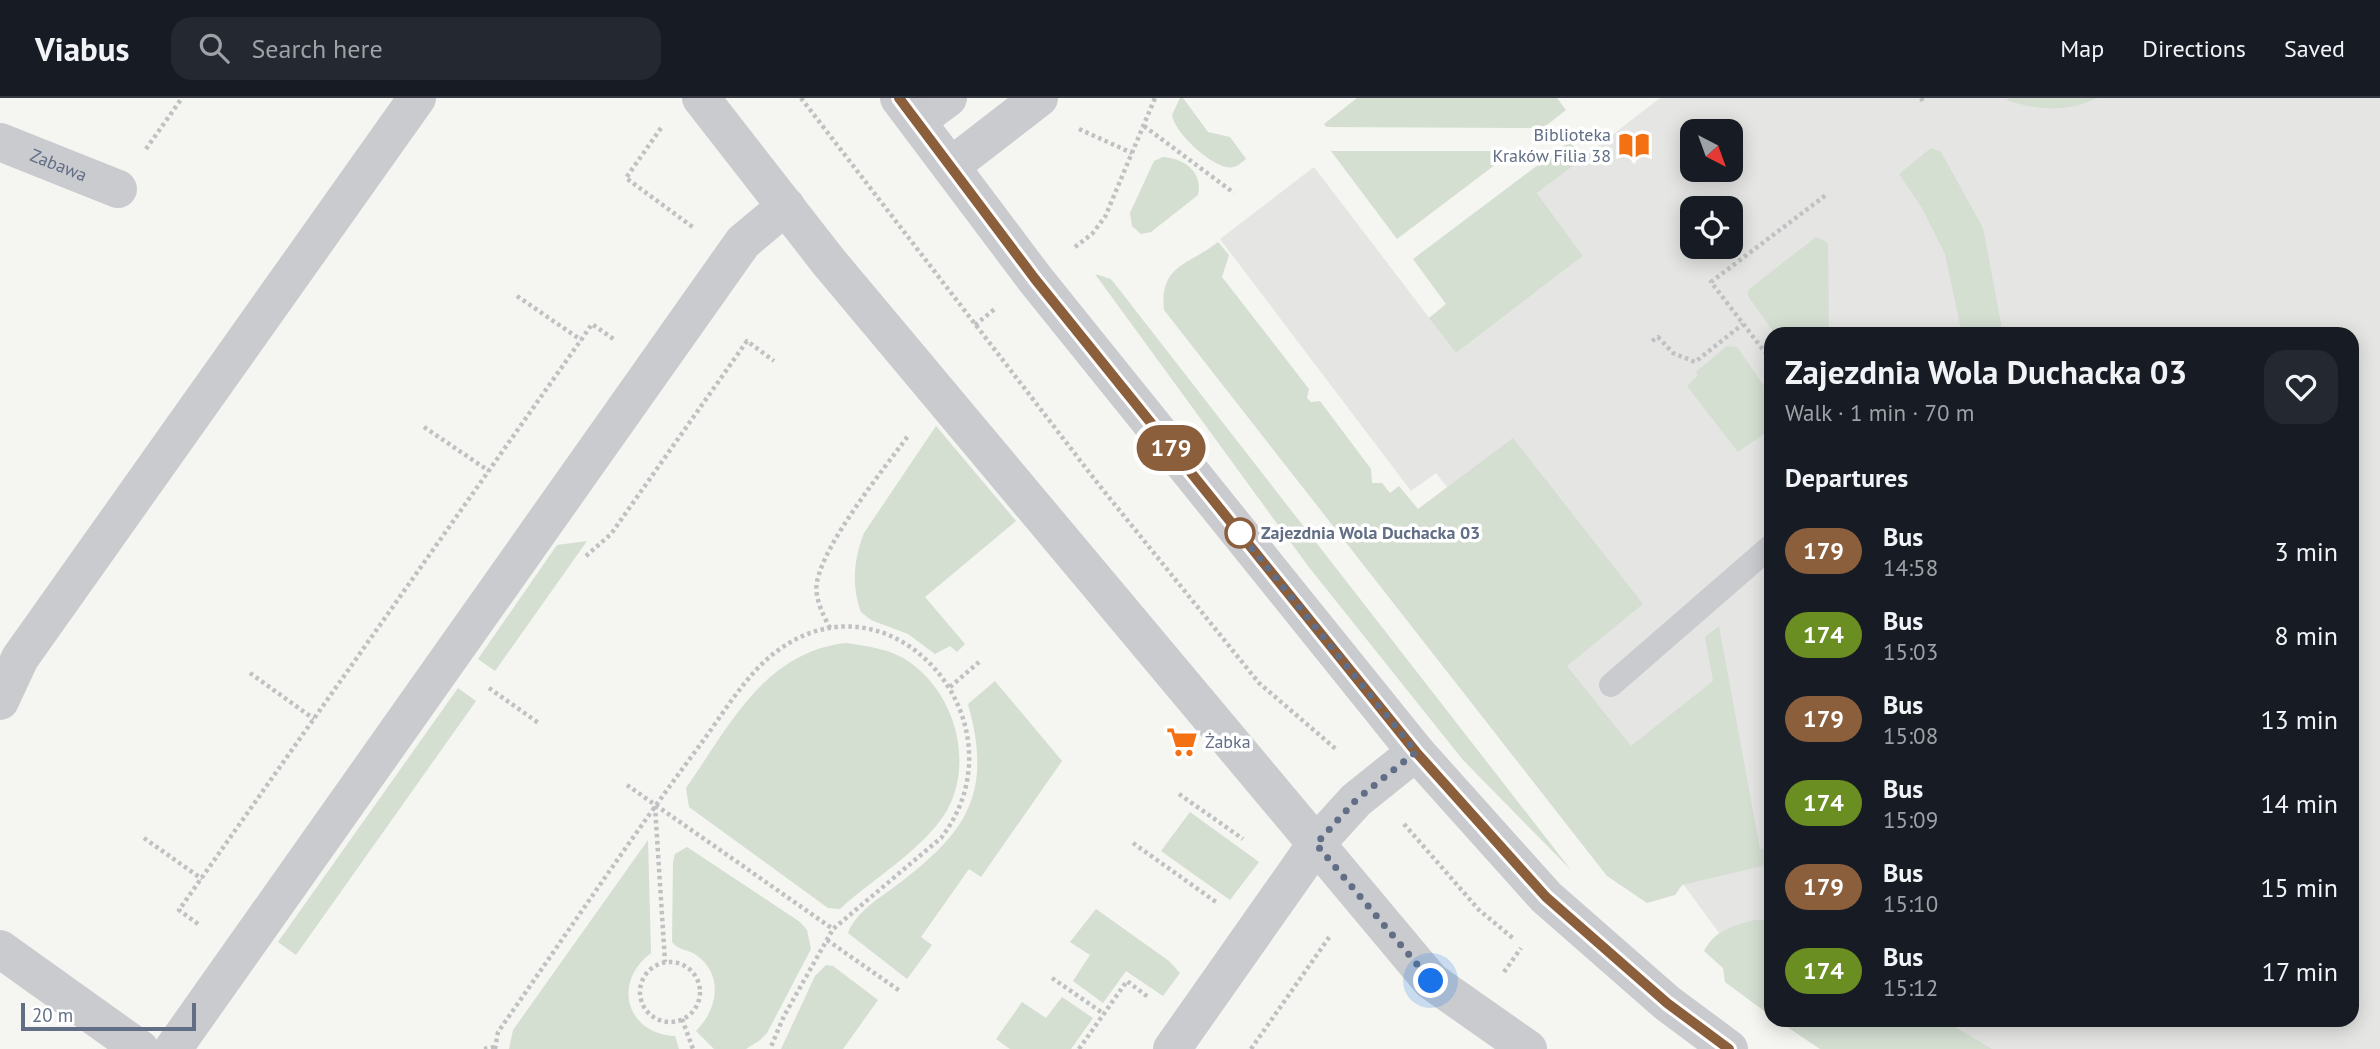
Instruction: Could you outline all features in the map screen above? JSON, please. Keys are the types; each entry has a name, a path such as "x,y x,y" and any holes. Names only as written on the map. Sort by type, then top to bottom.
{"street":[{"path":"0,701 19,658 417,98"},
{"path":"701,98 938,392 1431,981 1528,1049"},
{"path":"948,98 908,110 1035,279 1416,752 1546,897 1667,1003 1729,1049"},
{"path":"951,166 1039,98"},
{"name":"Zabawa","path":"0,142 118,189"},
{"path":"173,1049 743,242 786,206"},
{"path":"1172,1049 1316,844 1356,800 1416,752"},
{"path":"0,949 140,1049"}],"lane":[{"path":"1611,685 1764,552"}],"path":[{"path":"118,189 182,98"},
{"path":"801,98 1099,485 1259,683 1343,755 1479,910 1510,937"},
{"path":"1092,234 1105,217 1155,98"},
{"path":"666,121 626,178 698,230"},
{"path":"1067,123 1132,153"},
{"path":"1144,127 1234,193"},
{"path":"1764,351 1711,282 1826,195"},
{"path":"517,296 581,340"},
{"path":"240,955 179,910 592,324 620,344"},
{"path":"1652,341 1658,337 1674,353 1695,362 1743,324"},
{"path":"579,566 611,534 747,341 774,361"},
{"path":"830,628 820,611 816,583 834,545 938,392"},
{"path":"424,426 489,471"},
{"path":"484,1049 494,1048 498,1032 655,805 752,677 776,651 804,635 830,628 855,627 899,641 917,651 950,687 962,709 971,761 962,803 953,822 922,856 833,929 784,1016 770,1049"},
{"path":"448,659 540,724"},
{"path":"950,687 979,662"},
{"path":"250,673 314,719"},
{"path":"483,701 499,679"},
{"path":"627,785 833,929"},
{"path":"1180,794 1247,842"},
{"path":"655,805 664,962"},
{"path":"144,838 202,878"},
{"path":"1133,843 1221,905"},
{"path":"1251,1049 1359,895"},
{"path":"827,940 900,991"},
{"path":"664,962 680,962 693,972 700,985 699,1001 690,1014 682,1019 661,1020 647,1012 640,997 641,982 650,969 664,962"},
{"path":"1052,978 1104,1014"},
{"path":"682,1019 693,1049"}],"shaded area":[{"path":"1180,98 1183,98 1208,132 1230,137 1246,159 1235,167 1226,167 1210,160 1193,146 1179,130 1172,115"},
{"path":"1357,98 1557,98 1566,110 1543,128 1326,127 1324,124"},
{"path":"1660,98 2380,98 2380,1049 1884,1049 1851,1027 2359,1027 2359,327 1764,327 1764,970 1730,948 1530,675 1568,641 1436,473 1411,491 1220,239 1314,167 1456,353 1583,256 1537,193"},
{"path":"2097,98 2075,106 2052,108 2006,100"},
{"path":"1570,141 1582,159 1537,193 1583,256 1456,353 1429,318 1446,304 1413,259"},
{"path":"1931,148 1941,152 1983,228 2002,327 1961,327 1945,254 1922,208 1899,174"},
{"path":"1331,151 1505,151 1504,158 1397,239"},
{"path":"1163,157 1191,168 1198,180 1198,195 1151,232 1141,234 1132,226 1130,213 1154,161"},
{"path":"1816,237 1828,243 1829,327 1770,327 1748,296 1748,290"},
{"path":"1218,242 1229,255 1222,277 1309,389 1307,398 1311,402 1320,401 1371,469 1372,483 1382,483 1390,493 1399,486 1418,509 1513,438 1643,604 1567,666 1631,746 1713,681 1705,637 1719,626 1760,849 1764,848 1764,866 1682,885 1675,895 1647,903 1607,876 1164,310 1166,284 1171,275"},
{"path":"1095,274 1111,279 1571,870 1463,760 1308,566"},
{"path":"1727,346 1737,347 1764,386 1764,434 1738,452 1687,386 1698,375 1696,372"},
{"path":"936,426 1016,521 925,597 965,644 957,652 950,646 935,654 908,634 871,620 861,612 855,582 856,562 864,533"},
{"path":"587,541 495,671 478,659 557,545"},
{"path":"846,643 875,648 903,658 935,687 954,727 959,749 959,770 955,792 946,812 925,839 840,909 828,908 689,807 686,788 734,718 751,696 771,677 792,661 817,649"},
{"path":"995,681 1062,761 981,877 969,869 921,937 932,945 907,979 848,933 856,919 867,908 939,849 967,810 975,788 977,764 975,736 968,704"},
{"path":"458,688 476,701 296,955 278,942"},
{"path":"1190,812 1259,862 1230,900 1161,851"},
{"path":"648,840 651,953 631,978 630,1005 645,1026 658,1033 675,1036 679,1049 509,1049 513,1030"},
{"path":"687,847 800,922 807,930 811,949 767,1033 746,1049 714,1049 696,1031 709,1013 715,992 711,972 705,963 672,942 673,862 675,854"},
{"path":"1096,909 1169,961 1180,973 1163,996 1126,971 1103,1003 1073,981 1090,955 1070,942"},
{"path":"1754,920 1764,920 1764,1011 1725,982 1723,968 1704,951 1714,938 1732,927"},
{"path":"826,965 833,966 878,1000 843,1049 781,1049 815,976"},
{"path":"1062,997 1093,1018 1071,1049 1010,1049 996,1039 1022,1002 1046,1018"},
{"path":"1787,1027 1955,1027 1992,1049 1820,1049"}],"bus line":[{"name":"179","path":"899,98 1035,279 1416,752 1546,897 1667,1003 1729,1049"}],"place":[{"name":"Biblioteka Kraków Filia 38","path":"1634,145"},
{"name":"Zajezdnia Wola Duchacka 03","path":"1240,533"},
{"name":"Żabka","path":"1182,742"}],"route":[{"path":"1240,533 1238,531 1416,752 1356,800 1316,844 1431,981"}]}
